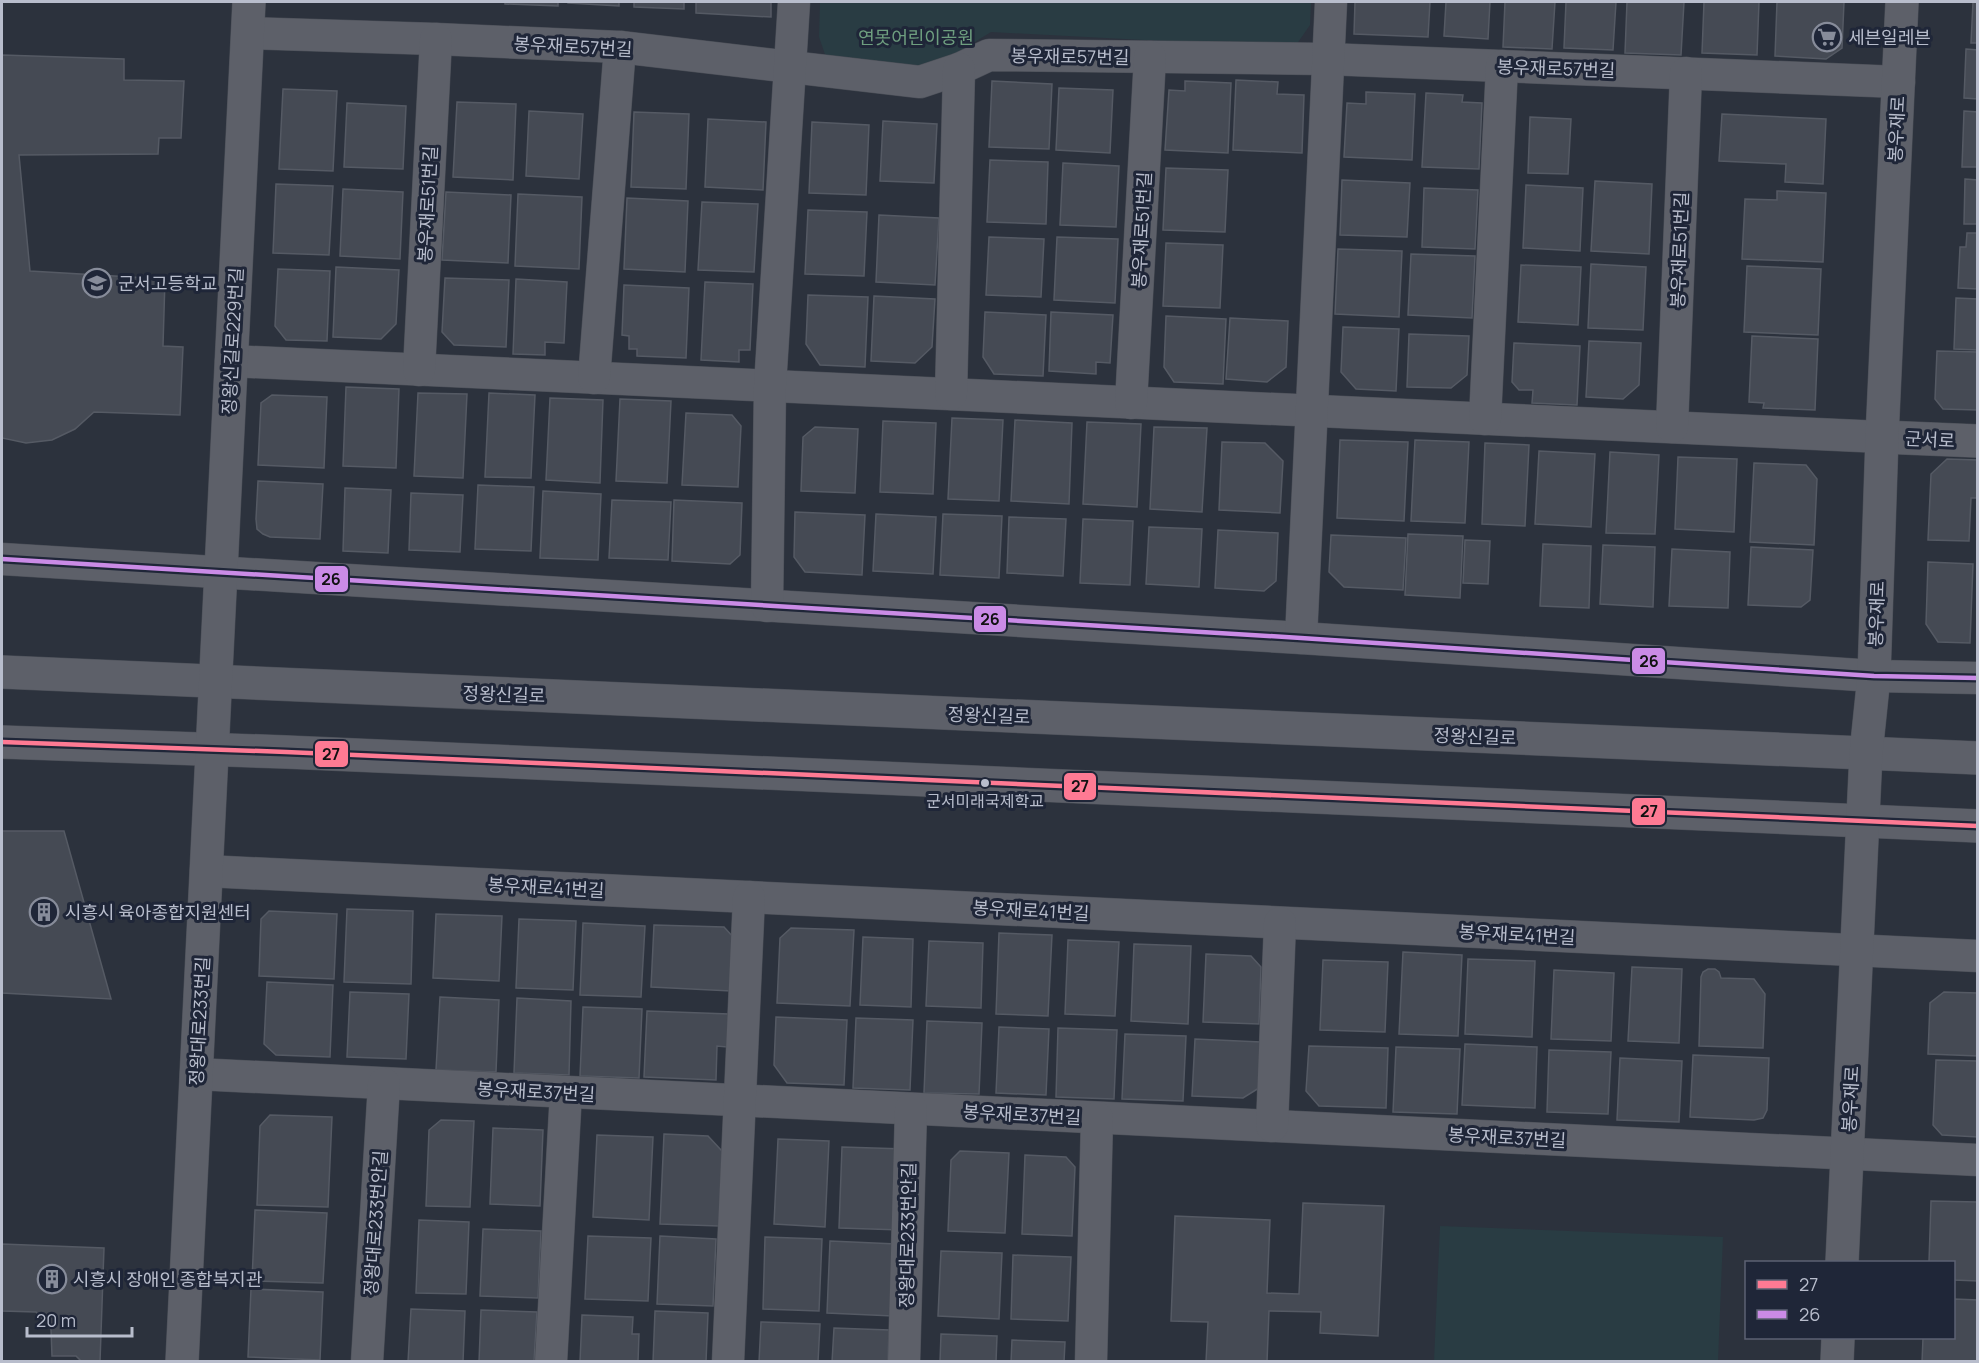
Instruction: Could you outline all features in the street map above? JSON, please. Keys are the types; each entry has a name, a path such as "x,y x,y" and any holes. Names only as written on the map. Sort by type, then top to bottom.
{"street":[{"path":"767,606 770,386 794,2"},
{"path":"1300,638 1330,2"},
{"name":"봉우재로","path":"1842,1261 1866,753 1874,676 1882,436 1902,2"},
{"name":"봉우재로57번길","path":"248,17 436,39 620,47 920,82 959,69 989,55 1327,59 1899,82"},
{"name":"정왕신길로229번길","path":"215,681 248,17"},
{"name":"봉우재로51번길","path":"419,370 436,39"},
{"path":"594,378 620,47"},
{"name":"봉우재로51번길","path":"1131,403 1150,57"},
{"path":"1485,418 1502,66"},
{"path":"951,394 959,69"},
{"name":"봉우재로51번길","path":"1672,427 1686,73"},
{"path":"231,361 1882,436"},
{"name":"군서로","path":"1882,436 1977,441"},
{"path":"2,559 1300,638 1874,676 1977,678"},
{"name":"정왕신길로","path":"2,672 1977,758"},
{"name":"정왕대로233번길","path":"182,1362 215,681"},
{"path":"2,742 212,749 1977,826"},
{"name":"봉우재로41번길","path":"206,871 1977,956"},
{"path":"728,1362 749,897"},
{"path":"1272,1126 1281,922"},
{"name":"봉우재로37번길","path":"196,1074 1977,1160"},
{"name":"정왕대로233번안길","path":"367,1362 384,1084"},
{"path":"551,1362 566,1092"},
{"name":"정왕대로233번안길","path":"904,1362 911,1109"},
{"path":"1091,1362 1097,1118"},
{"path":"1837,1362 1838,1339"}],"green space":[{"name":"연못어린이공원","path":"820,2 1311,2 1310,25 1294,48 991,32 931,69 828,63 819,37"},
{"path":"1440,1226 1723,1237 1718,1361 1434,1361"}],"building":[{"path":"505,2 558,2 558,6 505,4"},
{"path":"619,2 619,6 568,3"},
{"path":"634,2 684,2 684,9 634,7"},
{"path":"696,2 771,2 771,17 696,13"},
{"path":"1355,2 1430,2 1428,37 1354,34"},
{"path":"1446,2 1490,2 1488,39 1444,36"},
{"path":"1505,2 1555,2 1552,49 1503,47"},
{"path":"1566,2 1616,2 1613,50 1564,48"},
{"path":"1627,2 1684,2 1681,55 1625,53"},
{"path":"1704,2 1759,2 1757,55 1702,53"},
{"path":"1777,2 1844,2 1842,48 1826,59 1775,56"},
{"path":"1973,2 1978,2 1978,43 1971,43"},
{"path":"1966,49 1978,50 1978,99 1964,98"},
{"path":"2,55 124,59 124,80 184,81 181,138 159,138 158,154 19,155 30,271 165,279 163,346 183,347 180,415 94,412 75,429 52,440 26,443 2,438"},
{"path":"1236,80 1278,82 1277,94 1304,95 1302,153 1233,150"},
{"path":"992,81 1052,84 1049,149 989,147"},
{"path":"1185,81 1231,83 1228,153 1165,150 1169,90 1185,91"},
{"path":"1059,88 1113,90 1110,153 1056,150"},
{"path":"283,89 337,91 333,171 279,169"},
{"path":"1366,92 1415,94 1412,160 1344,157 1347,103 1366,104"},
{"path":"1426,93 1463,95 1462,102 1482,103 1479,169 1422,167"},
{"path":"457,102 516,104 513,180 453,177"},
{"path":"347,103 406,106 403,169 344,167"},
{"path":"529,111 583,114 579,179 526,176"},
{"path":"1964,111 1978,112 1978,167 1962,167"},
{"path":"634,112 689,114 686,189 631,187"},
{"path":"1722,114 1826,119 1823,184 1785,182 1786,164 1719,161"},
{"path":"1530,117 1571,119 1568,174 1528,173"},
{"path":"708,119 766,122 763,190 705,187"},
{"path":"883,121 937,124 934,183 880,181"},
{"path":"812,122 869,125 866,195 809,193"},
{"path":"990,160 1048,162 1046,224 987,222"},
{"path":"1063,163 1119,166 1116,227 1060,225"},
{"path":"1166,168 1228,170 1225,232 1163,230"},
{"path":"1965,179 1978,180 1978,224 1964,224"},
{"path":"1342,180 1410,183 1407,237 1340,235"},
{"path":"1595,181 1652,184 1649,254 1591,251"},
{"path":"276,184 333,186 329,255 273,253"},
{"path":"1526,185 1583,188 1580,251 1523,248"},
{"path":"1424,188 1478,190 1475,249 1422,247"},
{"path":"343,189 403,192 400,259 340,256"},
{"path":"1777,191 1826,193 1823,262 1742,259 1745,199 1777,200"},
{"path":"446,192 511,195 508,263 442,260"},
{"path":"518,194 582,197 579,269 515,266"},
{"path":"627,198 688,201 685,272 624,269"},
{"path":"702,202 758,204 754,272 698,270"},
{"path":"808,210 867,212 864,276 805,274"},
{"path":"879,215 939,218 935,285 876,282"},
{"path":"1967,233 1978,233 1978,289 1958,288 1960,247 1966,247"},
{"path":"989,237 1044,239 1041,297 986,295"},
{"path":"1057,237 1118,239 1115,303 1054,300"},
{"path":"1166,243 1223,245 1220,308 1163,306"},
{"path":"1338,249 1402,251 1399,317 1335,314"},
{"path":"1411,254 1475,256 1472,318 1408,315"},
{"path":"1591,264 1646,267 1643,330 1588,328"},
{"path":"1521,265 1581,267 1578,325 1518,322"},
{"path":"1747,266 1821,269 1818,335 1744,332"},
{"path":"336,267 399,270 396,324 381,339 333,337"},
{"path":"278,269 330,271 327,341 286,340 275,326"},
{"path":"445,278 509,280 506,347 454,345 442,332"},
{"path":"516,279 567,282 564,343 545,342 545,355 513,354"},
{"path":"705,282 753,284 750,350 739,350 739,362 701,360"},
{"path":"624,285 689,288 686,358 637,356 637,349 629,349 629,336 622,335"},
{"path":"808,295 868,297 865,367 820,365 806,344"},
{"path":"874,296 935,299 932,347 915,363 871,361"},
{"path":"1956,298 1978,299 1978,350 1954,349"},
{"path":"985,312 1046,315 1043,376 994,374 983,357"},
{"path":"1051,312 1113,315 1110,363 1096,362 1096,374 1049,371"},
{"path":"1166,316 1226,319 1223,384 1174,382 1164,367"},
{"path":"1230,318 1288,321 1286,367 1267,382 1226,379"},
{"path":"1343,327 1399,329 1396,391 1356,389 1341,372"},
{"path":"1409,334 1469,336 1467,375 1451,388 1407,387"},
{"path":"1752,336 1818,339 1815,410 1763,408 1764,403 1749,402"},
{"path":"1589,341 1641,343 1639,385 1623,399 1586,397"},
{"path":"1514,343 1580,346 1577,405 1532,403 1533,390 1519,390 1512,382"},
{"path":"1937,351 1978,352 1978,410 1943,409 1935,399"},
{"path":"346,387 399,389 396,468 343,466"},
{"path":"418,393 467,394 463,478 414,476"},
{"path":"489,393 535,395 531,478 485,477"},
{"path":"272,395 327,397 324,468 258,465 261,403"},
{"path":"550,398 603,400 600,483 546,480"},
{"path":"620,399 671,401 667,483 616,481"},
{"path":"686,413 732,415 741,426 738,487 682,485"},
{"path":"952,418 1003,420 999,501 948,499"},
{"path":"1015,420 1072,423 1069,504 1011,501"},
{"path":"883,421 936,423 933,494 880,492"},
{"path":"1087,422 1141,424 1137,507 1083,504"},
{"path":"815,427 858,429 855,493 801,491 803,437"},
{"path":"1154,427 1207,428 1202,512 1150,509"},
{"path":"1340,440 1408,442 1404,521 1337,518"},
{"path":"1415,440 1469,442 1465,523 1411,521"},
{"path":"1222,442 1265,443 1283,461 1280,513 1219,510"},
{"path":"1485,443 1529,445 1525,526 1482,524"},
{"path":"1539,451 1595,454 1591,527 1535,524"},
{"path":"1610,452 1659,455 1655,534 1606,533"},
{"path":"1678,457 1737,459 1734,532 1675,529"},
{"path":"1947,459 1978,460 1978,498 1971,498 1969,541 1928,540 1931,474"},
{"path":"1754,463 1806,465 1817,479 1814,545 1750,542"},
{"path":"258,481 323,484 320,539 270,537 257,529"},
{"path":"478,485 534,487 531,551 475,549"},
{"path":"345,488 391,490 388,553 343,551"},
{"path":"543,491 601,494 598,560 540,558"},
{"path":"411,493 463,495 460,552 409,550"},
{"path":"612,500 671,502 668,560 609,558"},
{"path":"674,500 742,503 740,555 730,564 672,561"},
{"path":"795,512 865,515 862,575 805,572 794,557"},
{"path":"876,514 936,517 933,574 873,571"},
{"path":"943,514 1002,516 999,578 940,575"},
{"path":"1009,517 1066,519 1063,576 1007,573"},
{"path":"1083,519 1133,521 1130,585 1080,583"},
{"path":"1149,527 1202,529 1199,587 1146,584"},
{"path":"1218,530 1278,533 1276,581 1264,591 1215,588"},
{"path":"1408,534 1463,536 1460,598 1405,595"},
{"path":"1331,535 1406,538 1403,590 1344,587 1329,572"},
{"path":"1465,540 1490,541 1488,584 1463,583"},
{"path":"1543,544 1591,546 1589,608 1540,606"},
{"path":"1603,545 1655,547 1653,607 1600,604"},
{"path":"1751,547 1813,550 1810,600 1801,607 1748,605"},
{"path":"1672,549 1730,552 1728,608 1669,606"},
{"path":"1928,562 1973,564 1970,643 1938,642 1926,624"},
{"name":"시흥시 육아종합지원센터","path":"2,831 64,831 111,999 2,993"},
{"path":"347,909 413,911 411,984 344,982"},
{"path":"269,911 337,914 334,979 259,976 261,919"},
{"path":"436,914 502,916 499,981 433,978"},
{"path":"519,919 576,921 573,990 516,988"},
{"path":"583,923 645,926 641,997 580,995"},
{"path":"654,925 724,927 734,938 731,991 651,987"},
{"path":"791,928 854,930 850,1006 777,1003 780,938"},
{"path":"999,933 1052,935 1048,1016 996,1014"},
{"path":"863,937 913,939 911,1007 860,1005"},
{"path":"1068,940 1119,942 1115,1016 1065,1014"},
{"path":"929,941 983,943 981,1008 926,1006"},
{"path":"1134,944 1191,946 1188,1024 1131,1021"},
{"path":"1403,952 1462,955 1458,1036 1399,1034"},
{"path":"1206,954 1251,956 1261,967 1259,1024 1203,1022"},
{"path":"1468,959 1535,961 1532,1037 1465,1034"},
{"path":"1323,960 1388,962 1385,1032 1320,1030"},
{"path":"1632,967 1682,969 1679,1043 1628,1041"},
{"path":"1708,969 1715,969 1721,978 1754,979 1765,994 1763,1048 1699,1046 1701,977"},
{"path":"1554,970 1614,973 1611,1041 1551,1039"},
{"path":"267,982 333,985 330,1057 276,1055 264,1044"},
{"path":"350,992 409,994 406,1059 347,1057"},
{"path":"1944,992 1978,993 1978,1056 1928,1054 1930,1003"},
{"path":"440,997 499,1000 496,1072 436,1070"},
{"path":"517,998 571,1001 569,1075 514,1073"},
{"path":"583,1007 642,1009 639,1078 580,1076"},
{"path":"647,1011 729,1014 727,1047 717,1046 716,1080 644,1077"},
{"path":"776,1017 847,1020 844,1085 787,1083 774,1065"},
{"path":"856,1018 913,1020 910,1090 853,1088"},
{"path":"927,1021 982,1023 979,1094 924,1093"},
{"path":"999,1027 1049,1029 1046,1095 996,1093"},
{"path":"1058,1028 1117,1030 1114,1099 1056,1097"},
{"path":"1125,1034 1186,1036 1183,1101 1122,1099"},
{"path":"1195,1039 1261,1042 1259,1088 1243,1098 1192,1096"},
{"path":"1465,1044 1537,1047 1535,1108 1462,1105"},
{"path":"1309,1046 1388,1048 1386,1108 1319,1106 1306,1091"},
{"path":"1396,1047 1460,1049 1457,1114 1393,1112"},
{"path":"1549,1050 1611,1052 1608,1114 1547,1112"},
{"path":"1693,1055 1769,1058 1767,1110 1763,1118 1754,1120 1690,1117"},
{"path":"1620,1058 1682,1061 1679,1122 1617,1120"},
{"path":"1936,1060 1978,1061 1978,1137 1942,1135 1933,1125"},
{"path":"270,1115 332,1117 328,1207 257,1205 260,1126"},
{"path":"441,1120 474,1121 470,1207 426,1206 429,1130"},
{"path":"493,1128 543,1130 540,1206 490,1204"},
{"path":"664,1134 708,1136 722,1151 719,1226 660,1224"},
{"path":"597,1135 653,1137 649,1220 593,1217"},
{"path":"778,1139 829,1141 825,1227 774,1224"},
{"path":"842,1147 905,1149 902,1230 839,1228"},
{"path":"960,1151 1009,1153 1005,1233 948,1231 951,1160"},
{"path":"1025,1155 1066,1157 1075,1167 1072,1236 1022,1234"},
{"path":"1931,1201 1978,1202 1978,1281 1955,1280 1955,1261 1929,1261"},
{"path":"1303,1203 1384,1206 1378,1336 1320,1333 1321,1312 1269,1311 1267,1362 1206,1362 1208,1322 1171,1321 1175,1216 1270,1220 1267,1293 1299,1294"},
{"path":"255,1210 327,1213 323,1283 252,1281"},
{"path":"419,1220 469,1222 466,1294 416,1293"},
{"path":"483,1229 541,1231 538,1298 480,1296"},
{"path":"588,1236 651,1238 648,1301 585,1299"},
{"path":"660,1236 716,1239 713,1306 657,1304"},
{"path":"765,1237 822,1239 819,1311 763,1309"},
{"path":"830,1241 896,1244 893,1316 827,1313"},
{"name":"시흥시 장애인 종합복지관","path":"2,1244 104,1248 100,1362 82,1362 76,1356 52,1356 51,1329 36,1312 2,1311"},
{"path":"941,1251 1002,1253 999,1319 938,1316"},
{"path":"1013,1255 1071,1257 1068,1321 1011,1319"},
{"path":"251,1289 323,1292 320,1360 248,1357"},
{"path":"1955,1299 1978,1300 1978,1362 1922,1362 1923,1339 1955,1339"},
{"path":"411,1309 465,1311 463,1362 408,1362"},
{"path":"481,1310 537,1312 534,1362 479,1362"},
{"path":"655,1311 708,1313 706,1362 653,1362"},
{"path":"582,1315 633,1317 632,1334 639,1334 638,1362 580,1362"},
{"path":"761,1322 820,1324 818,1362 759,1362"},
{"path":"834,1328 889,1330 888,1362 832,1362"},
{"path":"941,1334 997,1336 996,1362 940,1362"},
{"path":"1012,1340 1065,1342 1064,1362 1011,1362"}],"transit line":[{"name":"26","path":"2,559 1301,638 1874,676 1978,678"},
{"name":"27","path":"2,742 286,752 1978,826"}],"place":[{"name":"세븐일레븐","path":"1827,37"},
{"name":"군서고등학교","path":"97,283"},
{"name":"군서미래국제학교","path":"985,783"},
{"name":"시흥시 육아종합지원센터","path":"44,912"},
{"name":"시흥시 장애인 종합복지관","path":"52,1279"}]}
